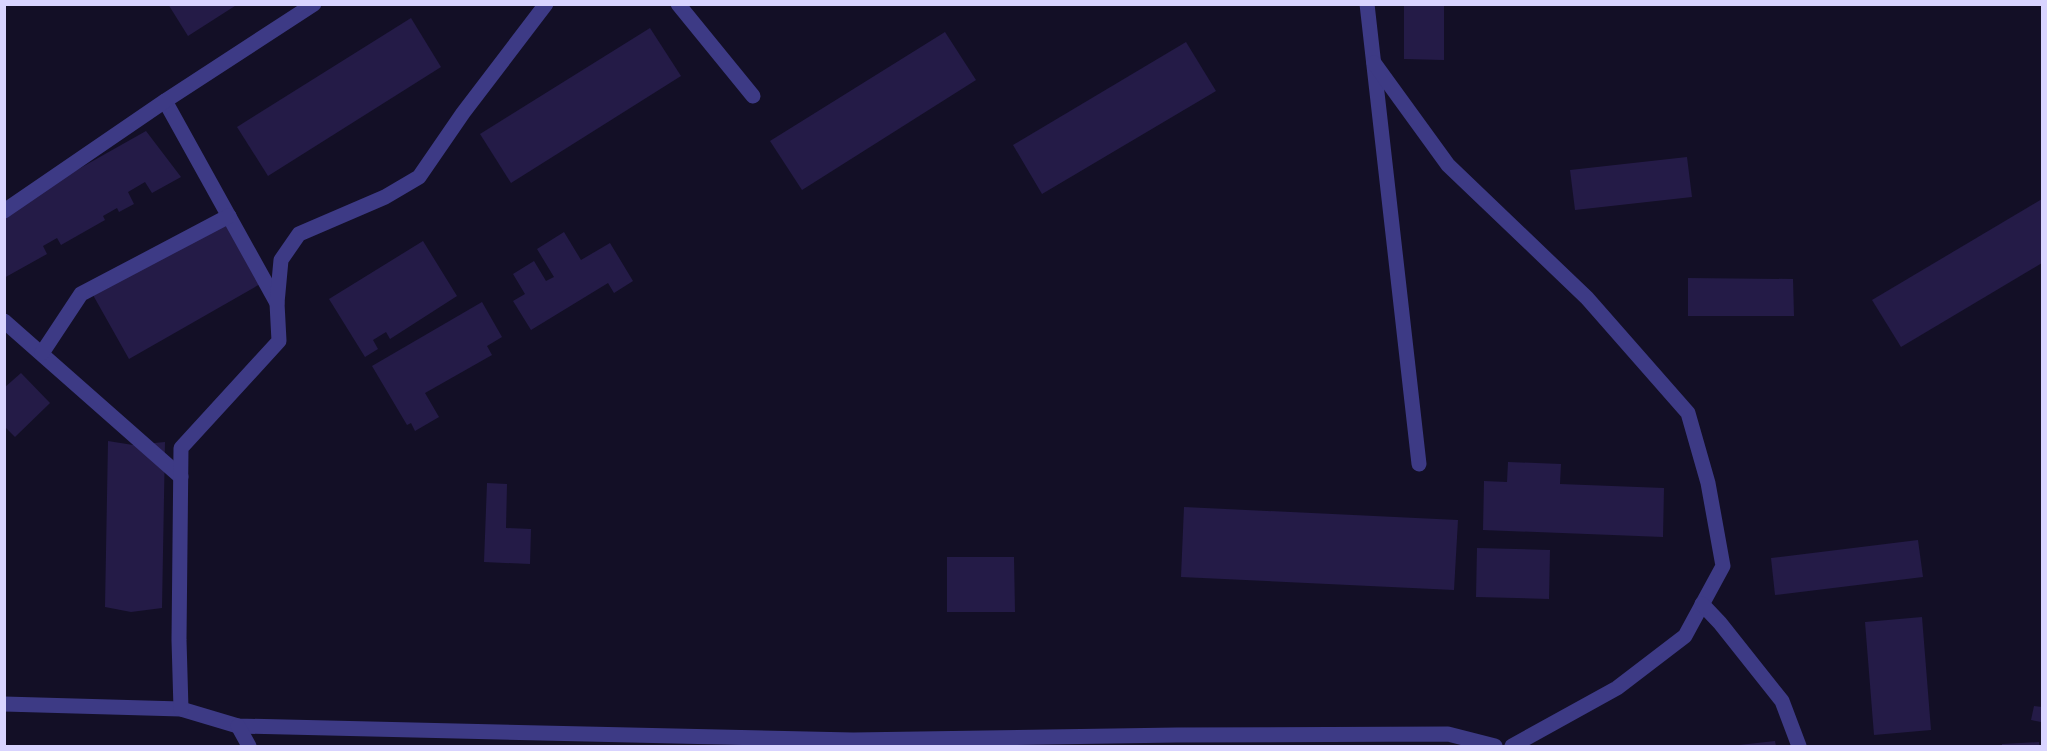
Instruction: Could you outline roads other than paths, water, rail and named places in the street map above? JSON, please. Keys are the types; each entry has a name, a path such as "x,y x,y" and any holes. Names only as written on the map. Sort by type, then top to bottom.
{"street":[{"path":"4,211 165,101 314,4"},
{"path":"181,708 179,640 181,448 279,341 277,303 280,260 299,234 385,197 419,177 463,113 546,4"},
{"path":"678,4 753,96"},
{"path":"1367,4 1419,464"},
{"path":"1374,63 1448,165 1587,298 1688,413 1708,483 1723,566 1685,636 1617,688 1512,747"},
{"path":"165,101 277,303"},
{"path":"42,353 81,294 229,216"},
{"path":"4,321 181,477"},
{"path":"1702,604 1782,701 1799,747"},
{"path":"4,704 181,708 238,726 766,742 1177,735 1448,734 1495,747"},
{"path":"238,726 249,747"}]}
